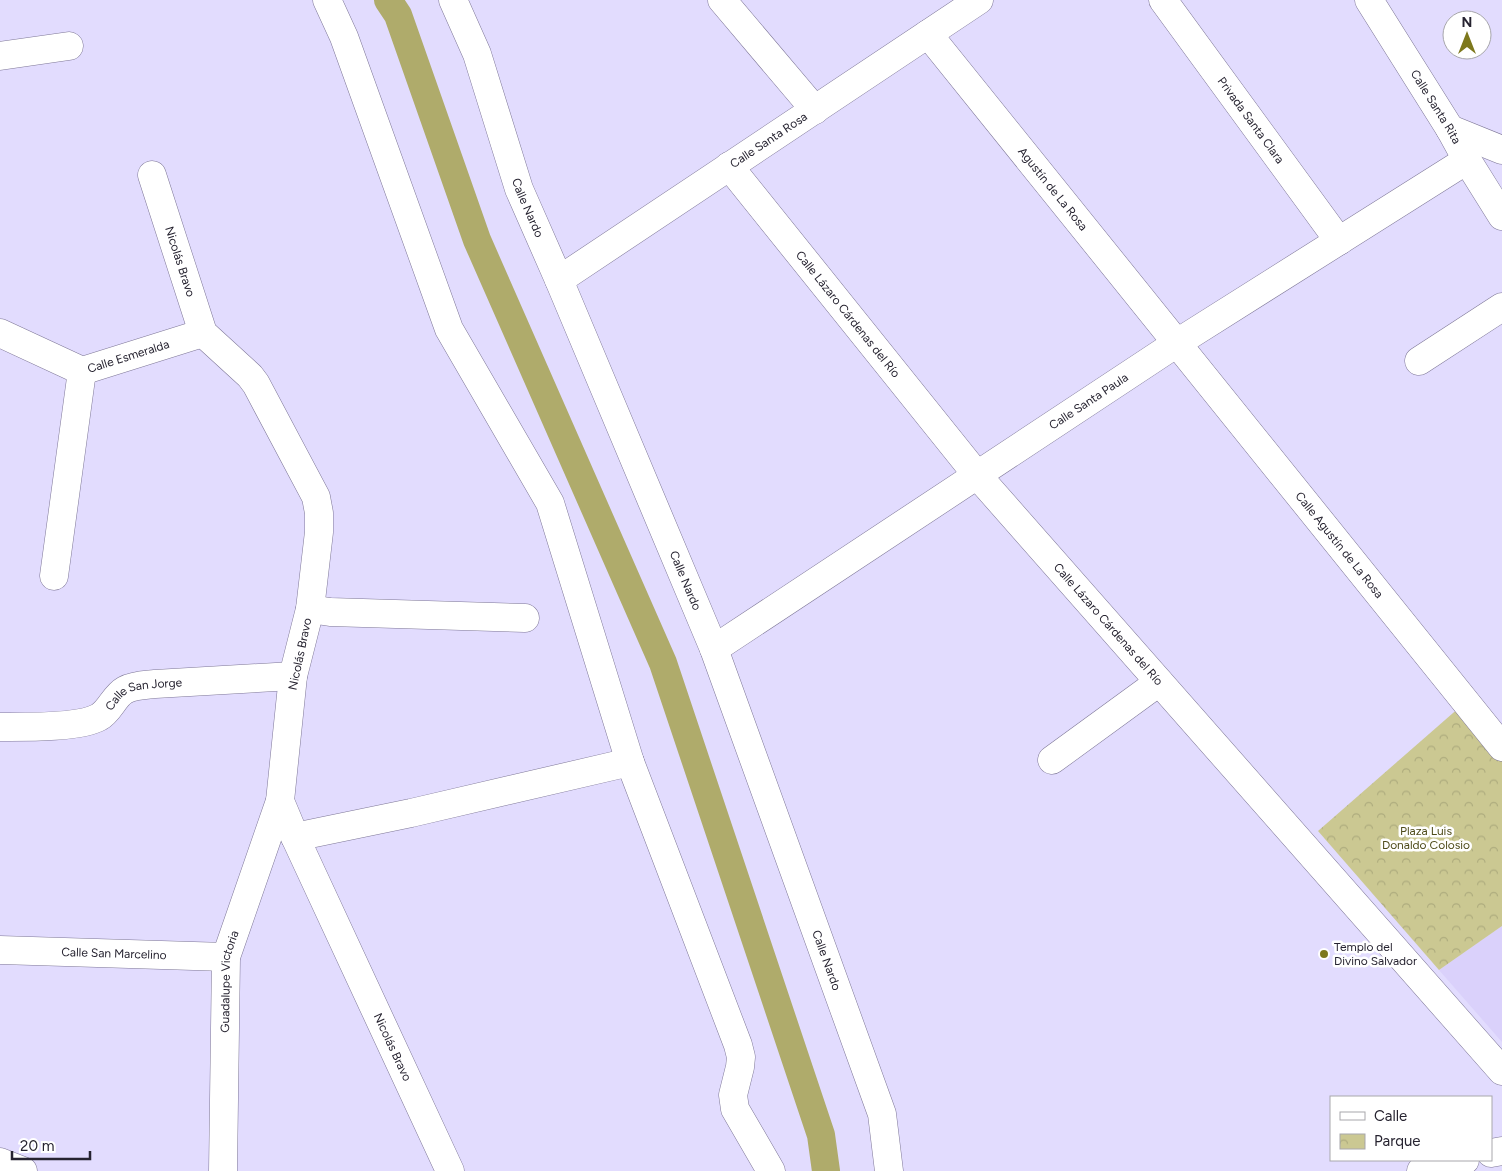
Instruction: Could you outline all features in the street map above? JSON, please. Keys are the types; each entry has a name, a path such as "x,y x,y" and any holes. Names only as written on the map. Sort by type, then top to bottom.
{"street":[{"path":"327,0 344,37 449,329 550,503 630,762 738,1045 741,1057 733,1095 736,1109 771,1171"},
{"name":"Calle Nardo","path":"453,0 477,54 519,189 714,649 882,1114 889,1171"},
{"path":"722,0 814,110"},
{"name":"Calle Santa Rosa","path":"559,280 979,0"},
{"name":"Privada Santa Clara","path":"1164,0 1339,241"},
{"name":"Calle Santa Rita","path":"1369,0 1502,216"},
{"name":"Agustín de La Rosa","path":"928,34 1177,343"},
{"path":"0,56 69,46"},
{"path":"1450,129 1502,150"},
{"name":"Calle Santa Paula","path":"714,649 1177,343 1467,160"},
{"name":"Calle Lázaro Cárdenas del Río","path":"729,166 978,475 1502,1071"},
{"name":"Nicolás Bravo","path":"152,175 203,333 250,376 256,384 316,498 319,512 319,532 310,608 293,676 280,801 294,837 450,1171"},
{"path":"1419,361 1502,307"},
{"name":"Calle Esmeralda","path":"0,333 82,371 203,333"},
{"name":"Calle Agustín de La Rosa","path":"1177,343 1502,747"},
{"path":"54,576 82,371"},
{"path":"310,608 330,612 525,618"},
{"name":"Calle San Jorge","path":"0,727 84,723 100,717 119,694 125,689 132,687 293,676"},
{"path":"1052,760 1159,682"},
{"path":"294,837 421,811 630,762"},
{"name":"Guadalupe Victoria","path":"223,1171 226,958 280,801"},
{"name":"Calle San Marcelino","path":"0,950 226,958"},
{"path":"1421,1171 1461,1161"},
{"path":"0,1162 23,1171"}],"shaded area":[{"path":"1502,926 1502,1042 1439,970"}],"green space":[{"name":"Plaza Luis Donaldo Colosio","path":"1461,706 1502,758 1502,926 1439,970 1318,831"}],"waterway":[{"path":"388,0 398,15 477,240 663,663 821,1135 826,1171"}],"place":[{"name":"Templo del Divino Salvador","path":"1324,954"}]}
